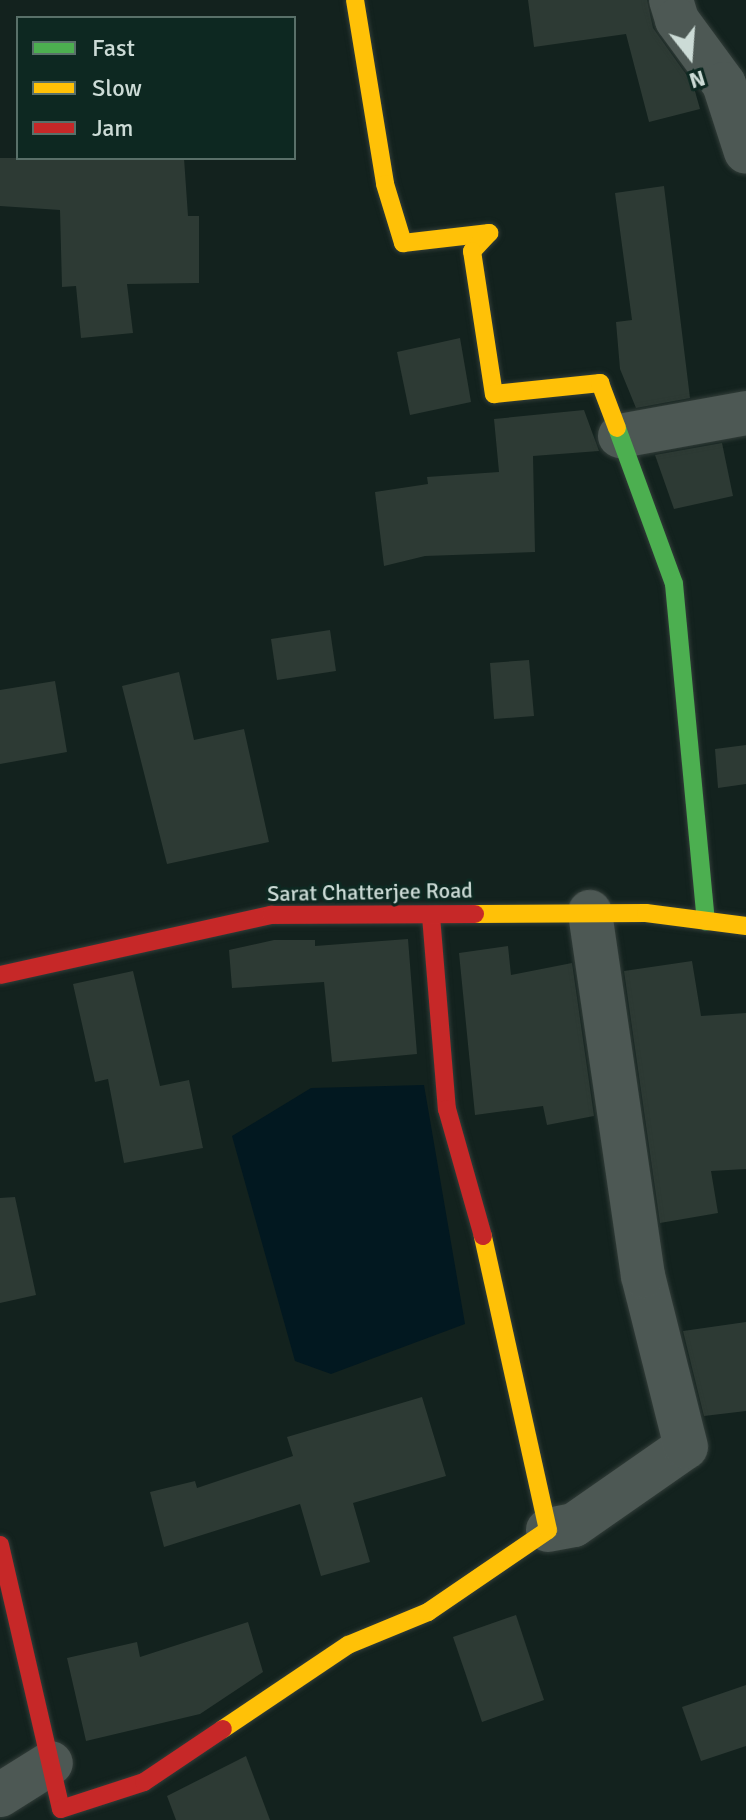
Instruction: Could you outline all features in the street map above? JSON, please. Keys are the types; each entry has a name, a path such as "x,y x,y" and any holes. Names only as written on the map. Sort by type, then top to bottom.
{"street":[{"path":"355,0 385,184 403,243 489,233 472,251 494,394 600,383 674,584 706,921"},
{"path":"671,0 677,20 724,84 746,152"},
{"path":"620,436 746,413"},
{"path":"0,1545 8,1616 51,1763 61,1809 144,1782 348,1645 428,1612 548,1530 574,1525 686,1447 643,1276 590,912"},
{"name":"Sarat Chatterjee Road","path":"0,975 271,915 431,916 590,912 746,926"},
{"path":"431,916 447,1109 471,1183 548,1530"},
{"path":"0,1795 51,1763"}],"water":[{"path":"424,1085 465,1324 331,1374 295,1361 232,1136 311,1088"}],"building":[{"path":"528,0 647,0 653,28 693,84 700,109 649,122 626,34 534,47"},
{"path":"0,158 184,160 188,216 199,216 199,283 127,284 133,333 81,338 76,286 62,287 60,210 0,206"},
{"path":"664,186 690,398 636,408 620,369 616,322 632,320 615,193"},
{"path":"460,338 471,402 410,415 397,352"},
{"path":"584,410 599,451 533,456 535,552 425,556 384,566 375,492 428,484 427,477 499,472 494,419"},
{"path":"722,443 733,496 674,509 655,455"},
{"path":"330,630 336,671 277,680 271,639"},
{"path":"529,660 534,716 494,719 490,663"},
{"path":"179,672 194,740 244,729 269,842 167,864 122,686"},
{"path":"55,681 67,752 0,764 0,690"},
{"path":"746,745 746,784 718,788 715,749"},
{"path":"408,939 417,1054 332,1062 324,982 232,988 229,950 274,940 315,940 315,946"},
{"path":"508,946 511,975 572,963 594,1116 547,1125 543,1106 475,1115 459,953"},
{"path":"692,961 701,1016 746,1013 746,1169 711,1171 718,1213 660,1223 624,971"},
{"path":"133,971 160,1086 189,1080 203,1148 124,1163 108,1079 95,1082 73,984"},
{"path":"15,1197 36,1295 0,1303 0,1198"},
{"path":"746,1322 746,1411 704,1416 683,1331"},
{"path":"422,1397 446,1476 353,1503 370,1562 321,1576 300,1504 164,1547 150,1492 195,1481 197,1488 293,1456 287,1437"},
{"path":"516,1615 544,1700 482,1722 453,1637"},
{"path":"248,1622 263,1672 200,1714 86,1741 67,1658 137,1642 140,1657"},
{"path":"746,1685 746,1746 701,1761 682,1707"},
{"path":"246,1756 270,1820 176,1820 167,1796"}],"traffic: fast":[{"path":"617,428 674,584 706,921"}],"traffic: slow":[{"path":"355,0 385,184 403,243 489,233 472,251 494,394 600,383 617,428"},
{"path":"475,914 646,913 746,926"},
{"path":"223,1729 348,1645 428,1612 548,1530 483,1236"}],"traffic: jam":[{"path":"0,975 271,915 475,914"},
{"path":"431,916 447,1109 483,1236"},
{"path":"0,1545 61,1809 144,1782 223,1729"}]}
